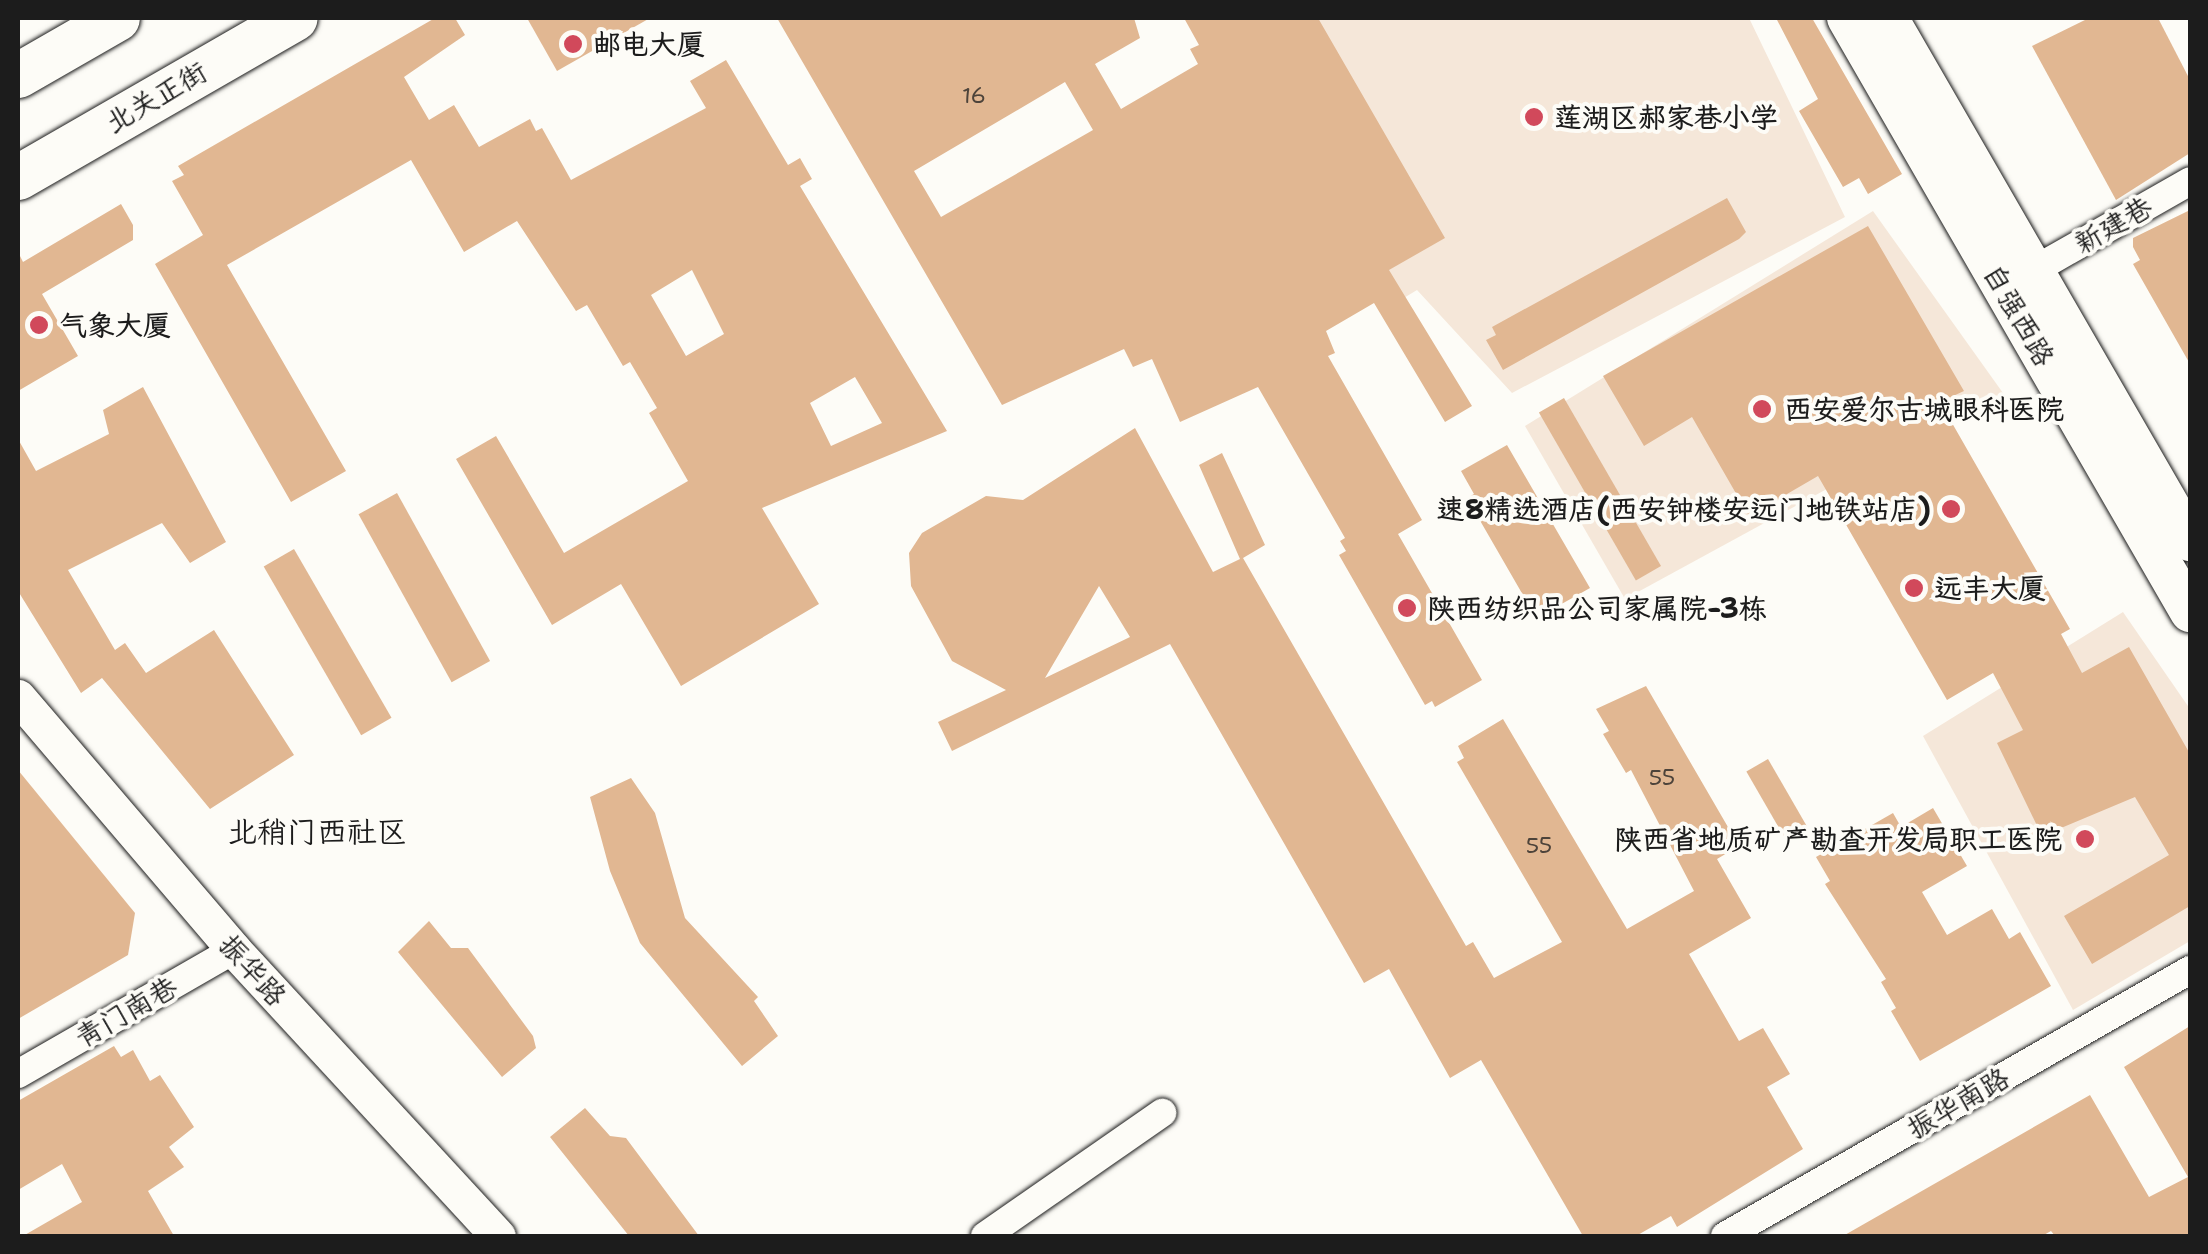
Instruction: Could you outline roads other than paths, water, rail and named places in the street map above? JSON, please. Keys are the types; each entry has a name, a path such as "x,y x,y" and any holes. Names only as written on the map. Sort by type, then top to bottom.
{"main road":[{"path":"18,75 117,18"},
{"name":"北关正街","path":"18,177 294,18"},
{"name":"自强西路","path":"1847,18 2190,612"},
{"name":"自强西路","path":"1888,18 2036,268 2190,541"}],"street":[{"name":"新建巷","path":"2036,268 2190,181"},
{"name":"振华路","path":"18,697 234,950 498,1236"},
{"name":"青门南巷","path":"18,1074 234,950"},
{"name":"振华南路","path":"1725,1236 2190,970"},
{"path":"985,1236 1162,1113"}],"place":[{"name":"邮电大厦","path":"573,44"},
{"name":"莲湖区郝家巷小学","path":"1534,117"},
{"name":"气象大厦","path":"39,325"},
{"name":"西安爱尔古城眼科医院","path":"1762,409"},
{"name":"速8精选酒店(西安钟楼安远门地铁站店)","path":"1951,509"},
{"name":"远丰大厦","path":"1914,588"},
{"name":"陕西纺织品公司家属院-3栋","path":"1407,608"},
{"name":"陕西省地质矿产勘查开发局职工医院","path":"2085,839"}],"district":[{"name":"北稍门西社区","path":"317,832"}]}
